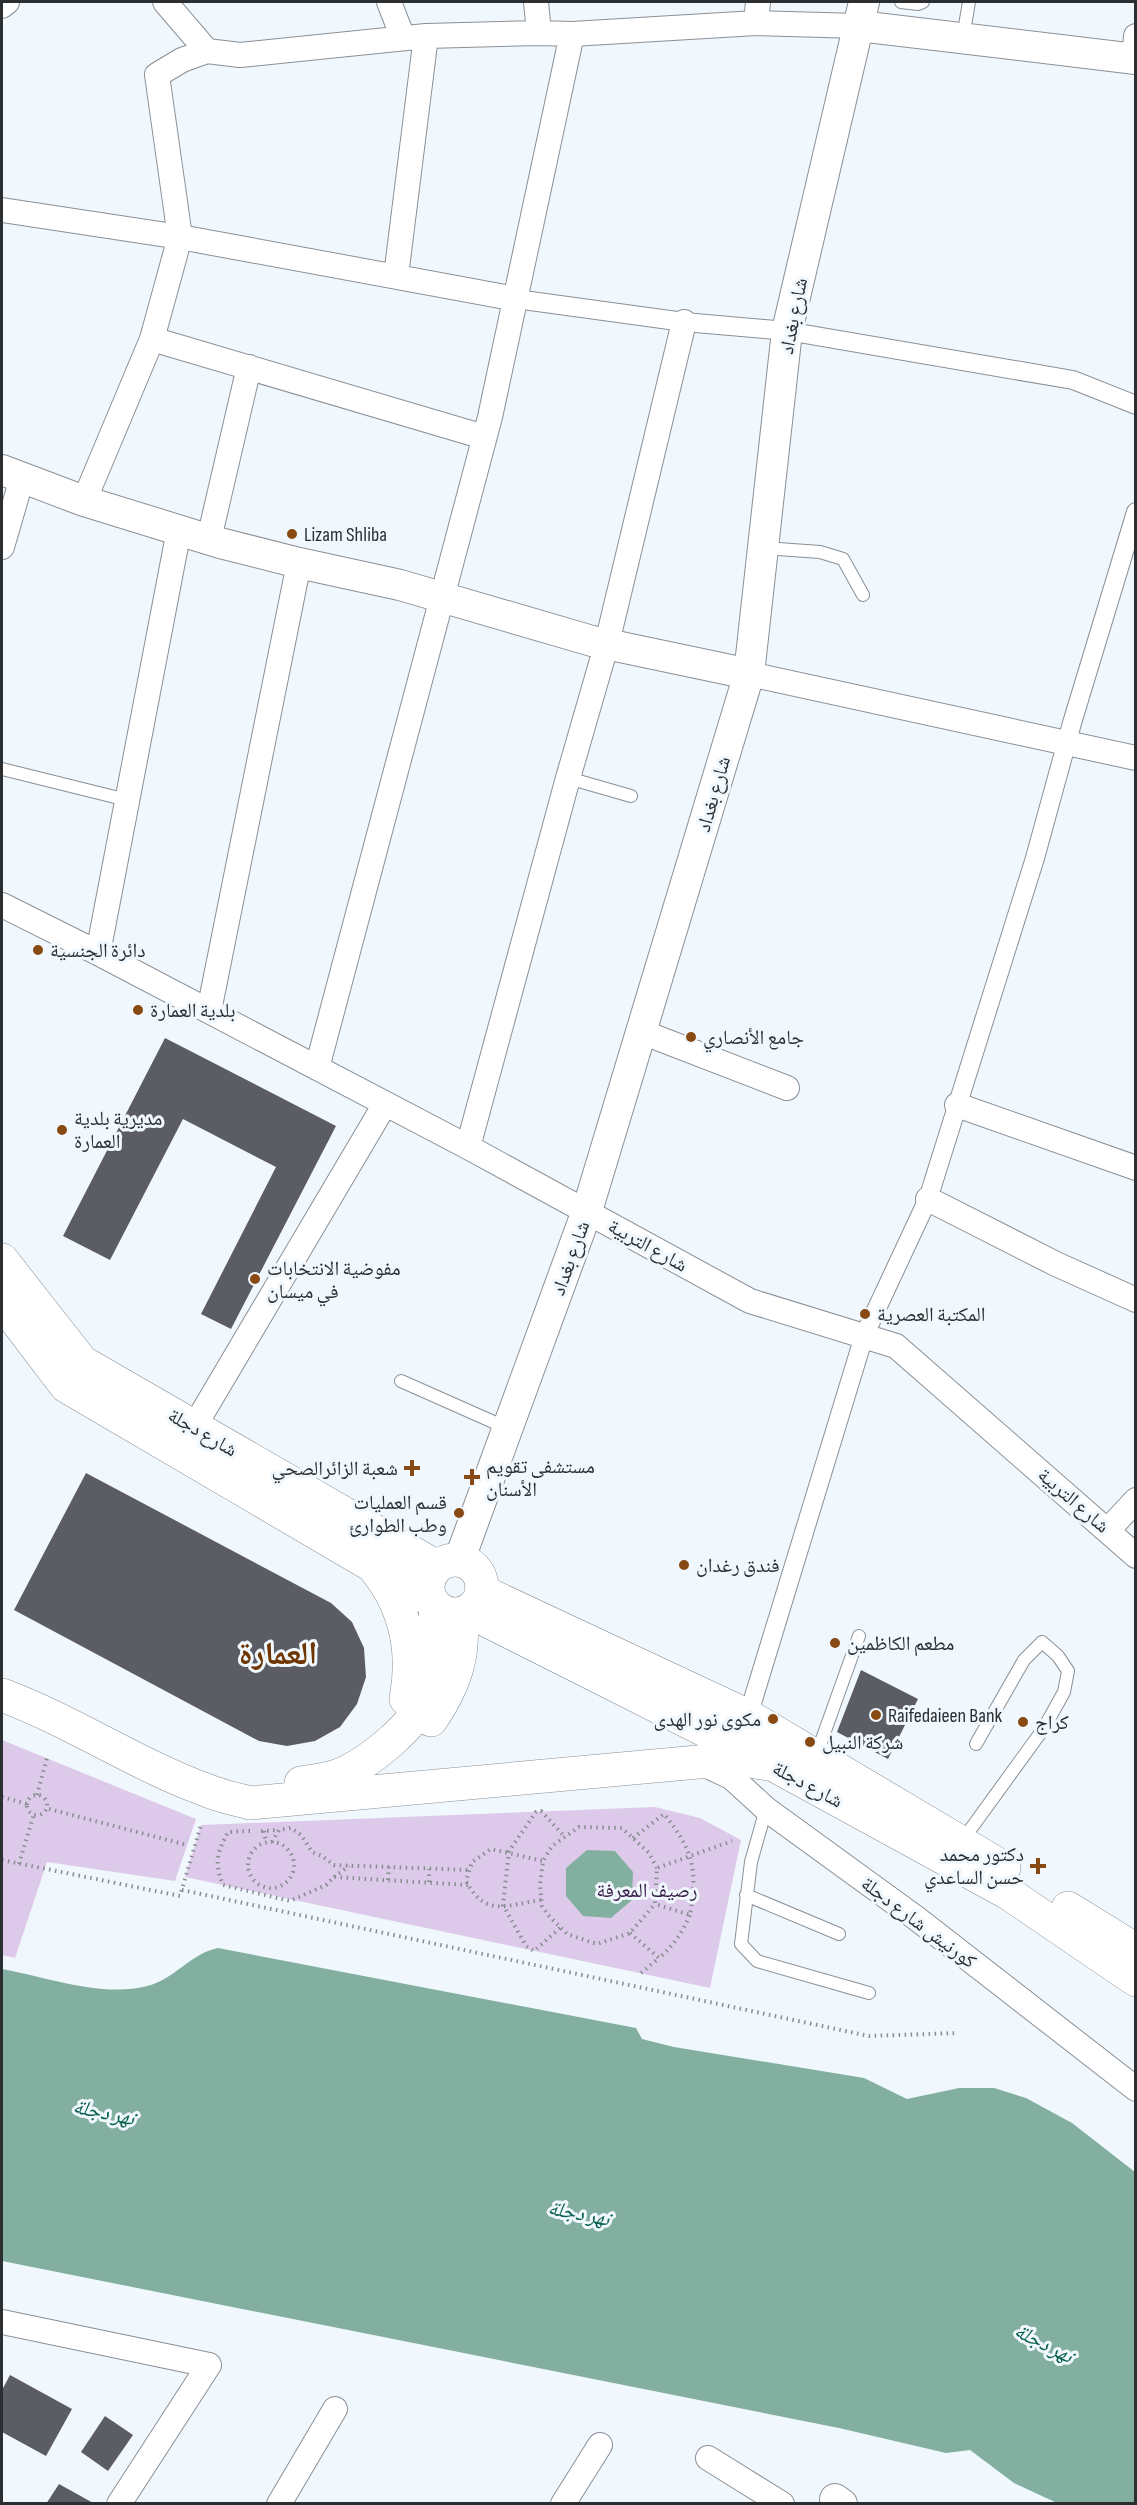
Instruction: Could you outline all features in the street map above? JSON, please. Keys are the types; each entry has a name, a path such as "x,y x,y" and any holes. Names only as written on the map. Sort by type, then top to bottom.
{"main road":[{"name":"شارع دجلة","path":"2,1260 82,1362 194,1427 448,1564 466,1563 478,1574 455,1604"},
{"name":"شارع دجلة","path":"2,1302 66,1386 375,1568 455,1604 774,1765 1008,1893 1135,1956"},
{"path":"2,1695 37,1709 206,1790 250,1803 368,1778 413,1740 432,1718 443,1701 460,1663 462,1647 455,1604 429,1582 448,1564"},
{"path":"375,1568 395,1598 402,1614 409,1647 406,1697 390,1741"},
{"name":"شارع دجلة","path":"455,1604 748,1716 962,1841 1135,1956"},
{"path":"327,1788 390,1741 419,1711 428,1694 455,1604"},
{"path":"2,1680 52,1701 117,1737 219,1778 256,1789 327,1788 698,1762 749,1761 774,1765"}],"street":[{"path":"2,6 6,2"},
{"path":"165,2 207,51"},
{"path":"389,2 415,37 396,276"},
{"path":"536,2 539,33"},
{"path":"84,501 153,339 180,237 157,75 182,60 207,51 240,55 415,37 572,34 757,12 861,14 963,39 1135,52"},
{"name":"شارع بغداد","path":"448,1564 507,1428 587,1211 749,674 787,331 861,14"},
{"path":"316,1068 484,437 516,299 572,34"},
{"path":"2,210 180,237 516,299 684,322 787,331 1073,380 1136,405"},
{"path":"468,1148 607,643 684,322"},
{"path":"153,339 484,437"},
{"path":"209,539 249,367"},
{"path":"2,548 12,474 84,501 209,539 299,563 400,585 592,641 1136,758"},
{"path":"748,1716 864,1336 928,1198 1035,858 1136,512"},
{"path":"98,953 178,530"},
{"path":"209,1011 299,563"},
{"name":"شارع التربية","path":"2,905 385,1104 750,1301 896,1346 1136,1556"},
{"path":"642,1032 787,1088"},
{"path":"194,1427 385,1104"},
{"path":"957,1105 1136,1168"},
{"path":"928,1198 1056,1264 1136,1300"},
{"path":"1108,1530 1136,1500"},
{"name":"كورنيش شارع دجلة","path":"698,1762 730,1777 766,1809 916,1918 1136,2089"},
{"path":"2,2322 209,2365 119,2504"},
{"path":"279,2504 335,2409"},
{"path":"563,2504 600,2445"},
{"path":"708,2458 782,2504"}],"lane":[{"path":"901,2 918,4 923,2"},
{"path":"963,39 969,2"},
{"path":"764,548 820,552 843,559 863,595"},
{"path":"2,769 127,800"},
{"path":"568,778 631,796"},
{"path":"401,1381 507,1428"},
{"path":"816,1756 859,1636"},
{"path":"962,1841 1044,1728 1064,1692 1068,1671 1058,1656 1042,1642 1024,1660 976,1744"},
{"path":"766,1809 751,1862 741,1944 757,1960 869,1993"},
{"path":"746,1895 839,1934"}],"path":[{"path":"37,1795 47,1758"},
{"path":"37,1795 43,1797 46,1807 43,1812 34,1814 28,1810 27,1804 31,1796 37,1795"},
{"path":"2,1797 27,1804"},
{"path":"50,1809 187,1845"},
{"path":"560,1928 534,1951 526,1947 503,1905 509,1851 536,1812 541,1811 564,1836"},
{"path":"20,1864 34,1814"},
{"path":"633,1838 664,1814 683,1838 691,1856 694,1893 690,1915 678,1938 641,1973"},
{"path":"2,1860 180,1896 201,1825"},
{"path":"579,1827 622,1828 649,1852 657,1868 655,1904 630,1933 597,1944 567,1934 542,1906 540,1886 543,1861 552,1846 564,1836 579,1827"},
{"path":"348,1878 341,1872 334,1865 322,1856 312,1852 301,1835 291,1828 228,1832 216,1867 223,1885 290,1901 326,1885 334,1877 341,1872 350,1866"},
{"path":"272,1842 279,1830"},
{"path":"264,1831 266,1843"},
{"path":"657,1868 732,1841"},
{"path":"256,1894 264,1887 281,1886 293,1871 293,1858 290,1852 272,1842 253,1851 248,1865 253,1879 264,1887 266,1896"},
{"path":"541,1900 495,1906 479,1900 466,1881 472,1862 491,1849 509,1851 543,1861"},
{"path":"334,1865 468,1870"},
{"path":"388,1880 389,1867"},
{"path":"429,1869 429,1882"},
{"path":"334,1877 468,1885"},
{"path":"182,1890 869,2036 958,2033"},
{"path":"655,1904 690,1915"},
{"path":"630,1933 659,1958"}],"green space":[{"path":"2,1740 196,1819 175,1881 47,1862 15,1958 2,1955"},
{"name":"رصيف المعرفة","path":"655,1807 700,1818 741,1840 710,1988 185,1877 201,1825"}],"water":[{"path":"587,1850 615,1851 633,1872 632,1900 611,1918 583,1916 566,1896 566,1868"},
{"name":"نهر دجلة","path":"218,1948 636,2028 642,2039 674,2047 864,2078 907,2099 959,2088 994,2088 1026,2098 1072,2123 1135,2172 1135,2503 1057,2503 1014,2483 970,2450 946,2453 839,2428 2,2261 2,1969 76,1985 115,1990 133,1989 160,1981 200,1955"}],"building":[{"path":"165,1038 336,1126 231,1329 201,1314 276,1167 183,1119 110,1260 63,1236"},
{"path":"86,1473 331,1603 352,1622 364,1648 366,1677 357,1704 340,1727 315,1741 287,1746 259,1741 14,1610"},
{"name":"Raifedaieen Bank","path":"861,1670 918,1699 888,1759 837,1732"},
{"path":"10,2375 72,2409 46,2456 2,2432 2,2390"},
{"path":"105,2416 133,2435 108,2471 81,2452"},
{"path":"59,2484 95,2504 46,2504"}],"place":[{"name":"Lizam Shliba","path":"292,534"},
{"name":"دائرة الجنسية","path":"38,950"},
{"name":"بلدية العمارة","path":"138,1010"},
{"name":"جامع الأنصاري","path":"691,1037"},
{"name":"مديرية بلدية العمارة","path":"62,1130"},
{"name":"مفوضية الانتخابات في ميسان","path":"255,1279"},
{"name":"المكتبة العصرية","path":"865,1314"},
{"name":"شعبة الزائرالصحي","path":"412,1468"},
{"name":"مستشفى تقويم الأسنان","path":"472,1477"},
{"name":"قسم العمليات وطب الطوارئ","path":"459,1513"},
{"name":"فندق رغدان","path":"684,1565"},
{"name":"مطعم الكاظمين","path":"835,1643"},
{"name":"Raifedaieen Bank","path":"876,1715"},
{"name":"مكوى نور الهدى","path":"773,1719"},
{"name":"كراج","path":"1023,1722"},
{"name":"شركة النبيل","path":"810,1742"},
{"name":"دكتور محمد حسن الساعدي","path":"1038,1866"}],"district":[{"name":"العمارة","path":"278,1653"}]}
